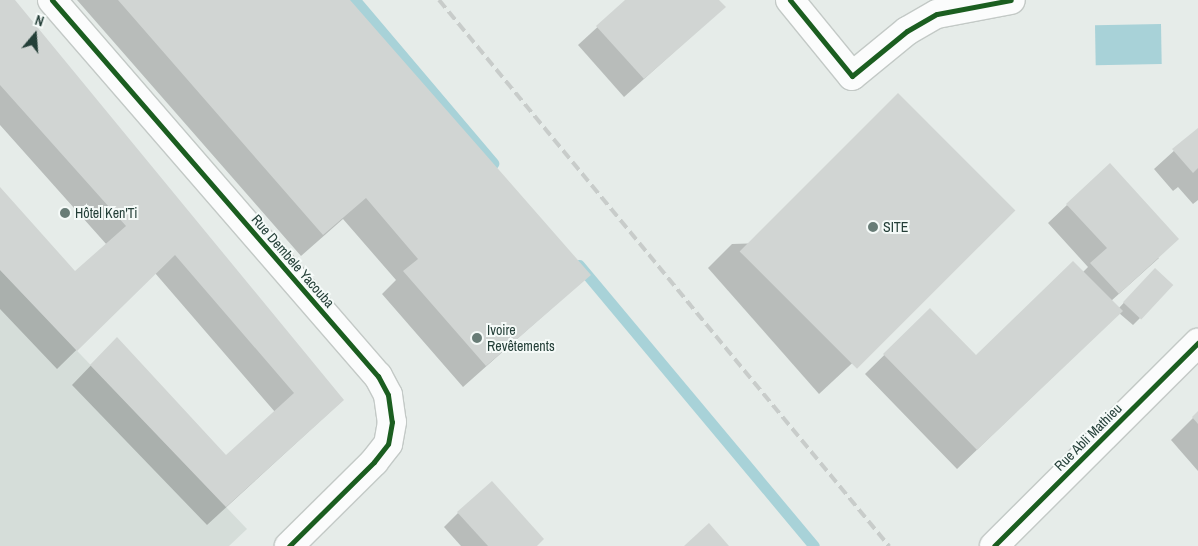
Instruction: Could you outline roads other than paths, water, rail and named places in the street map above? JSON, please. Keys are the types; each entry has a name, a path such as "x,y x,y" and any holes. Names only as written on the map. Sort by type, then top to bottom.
{"street":[{"name":"Rue Dembele Yacouba","path":"52,0 378,376 388,395 392,422 388,444 374,462 289,546"},
{"path":"790,0 852,76 907,31 938,14 1012,0"},
{"name":"Rue Abli Mathieu","path":"994,546 1198,343"}],"water":[{"path":"1161,24 1162,64 1096,65 1095,25"}],"waterway":[{"path":"355,0 493,163"},
{"path":"579,265 814,546"}],"railway":[{"path":"439,0 889,546"}],"place":[{"name":"Hôtel Ken'Ti","path":"65,213"},
{"name":"SITE","path":"873,227"},
{"name":"Ivoire Revêtements","path":"477,338"}]}
